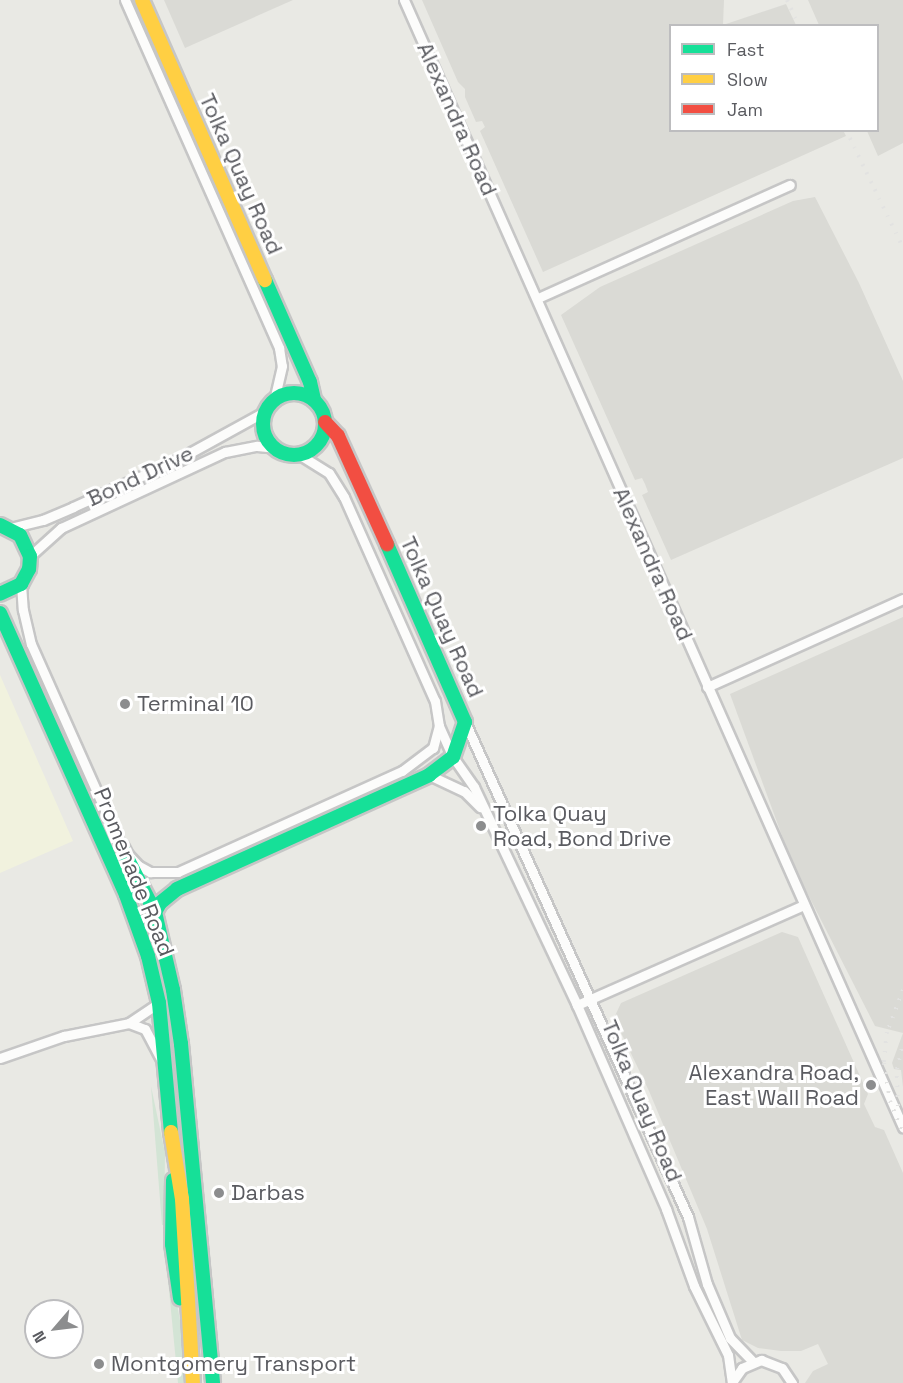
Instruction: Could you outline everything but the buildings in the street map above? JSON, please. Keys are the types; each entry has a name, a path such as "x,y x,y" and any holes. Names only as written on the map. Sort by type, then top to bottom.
{"street":[{"name":"Tolka Quay Road","path":"125,0 279,348 282,366 270,405"},
{"name":"Tolka Quay Road","path":"142,0 310,382 314,400"},
{"name":"Alexandra Road","path":"404,0 538,298 707,687 903,1127"},
{"path":"538,298 790,185"},
{"path":"291,393 301,393 314,400 323,412 326,422 322,439 316,446 300,455 290,455 274,448 263,427 270,405 291,393"},
{"name":"Bond Drive","path":"5,526 43,520 83,503 175,460 270,405"},
{"name":"Tolka Quay Road","path":"326,422 338,436 350,461 514,833 591,999 642,1121 688,1217 707,1284 725,1327 733,1342 753,1362"},
{"name":"Bond Drive","path":"30,556 61,528 225,452 257,446 274,448"},
{"name":"Tolka Quay Road","path":"300,455 329,473 338,482 435,701 439,726 453,757 474,787 497,841 578,1005 666,1209 694,1286 728,1355 733,1383"},
{"path":"0,594 21,584 30,556 25,542 5,526"},
{"name":"Promenade Road","path":"21,584 23,610 31,644 122,848 155,912 182,1044 213,1383"},
{"path":"707,687 903,599"},
{"name":"Promenade Road","path":"0,614 126,895 148,956 159,1003 174,1161 182,1199 189,1316 187,1326 193,1383"},
{"path":"155,912 160,903 177,889 429,775 453,757 465,722"},
{"path":"122,848 139,866 150,872 178,872 402,771 433,748 439,726"},
{"path":"429,775 464,791 483,811"},
{"path":"497,841 514,833"},
{"path":"578,1005 804,905"},
{"path":"0,1058 64,1036 129,1023 159,1003"},
{"path":"129,1023 145,1029 165,1066"},
{"path":"733,1383 739,1371 753,1362 768,1361 777,1364 787,1373 792,1383"}],"shaded area":[{"path":"164,0 293,0 185,48"},
{"path":"422,0 724,0 723,24 669,24 669,132 844,132 846,136 543,272 480,131 485,127 482,121 476,122 465,97 465,89 458,82"},
{"path":"808,0 903,0 903,143 878,156 867,132 879,132 879,24 819,24"},
{"path":"786,4 796,24 726,24"},
{"path":"815,197 859,283 903,381 903,458 671,560 642,495 648,492 645,484 642,478 635,480 561,315 600,287 793,201"},
{"path":"903,617 903,1033 875,1026 792,863 730,694"},
{"path":"0,675 73,841 0,873"},
{"path":"782,932 798,937 868,1094 864,1104 875,1127 884,1130 903,1173 903,1383 805,1383 813,1371 828,1364 818,1344 801,1351 781,1351 758,1348 742,1340 707,1229 649,1091 614,1018 621,1003"},
{"path":"903,1033 903,1087 901,1070 894,1069 892,1063"},
{"path":"151,1086 165,1153 164,1225 162,1225"},
{"path":"166,1259 169,1260 181,1326 186,1383 178,1383"}],"railway":[{"path":"787,0 798,24"},
{"path":"847,132 903,248"},
{"path":"903,990 887,1032 884,1063 890,1101 903,1134"},
{"path":"898,1106 897,1069 903,1044"}],"traffic: fast":[{"path":"265,280 310,382 314,400"},
{"path":"294,393 306,395 316,402 323,412 325,424 323,436 316,446 306,453 294,455 282,453 272,446 265,436 263,424 265,412 272,402 282,395 294,393"},
{"path":"0,525 20,535 30,556 29,569 21,584 0,594"},
{"path":"155,912 160,903 177,889 429,775 453,757 465,722 387,544"},
{"path":"0,613 126,895 148,956 159,1003 171,1132"},
{"path":"122,848 155,912 173,990 181,1044 213,1383"},
{"path":"173,1180 172,1244 180,1298"}],"traffic: slow":[{"path":"142,0 265,280"},
{"path":"171,1132 182,1199 193,1383"}],"traffic: jam":[{"path":"325,422 338,436 387,544"}],"place":[{"name":"Terminal 10","path":"125,704"},
{"name":"Tolka Quay Road, Bond Drive","path":"481,826"},
{"name":"Alexandra Road, East Wall Road","path":"871,1085"},
{"name":"Darbas","path":"219,1193"},
{"name":"Montgomery Transport","path":"99,1364"}]}
